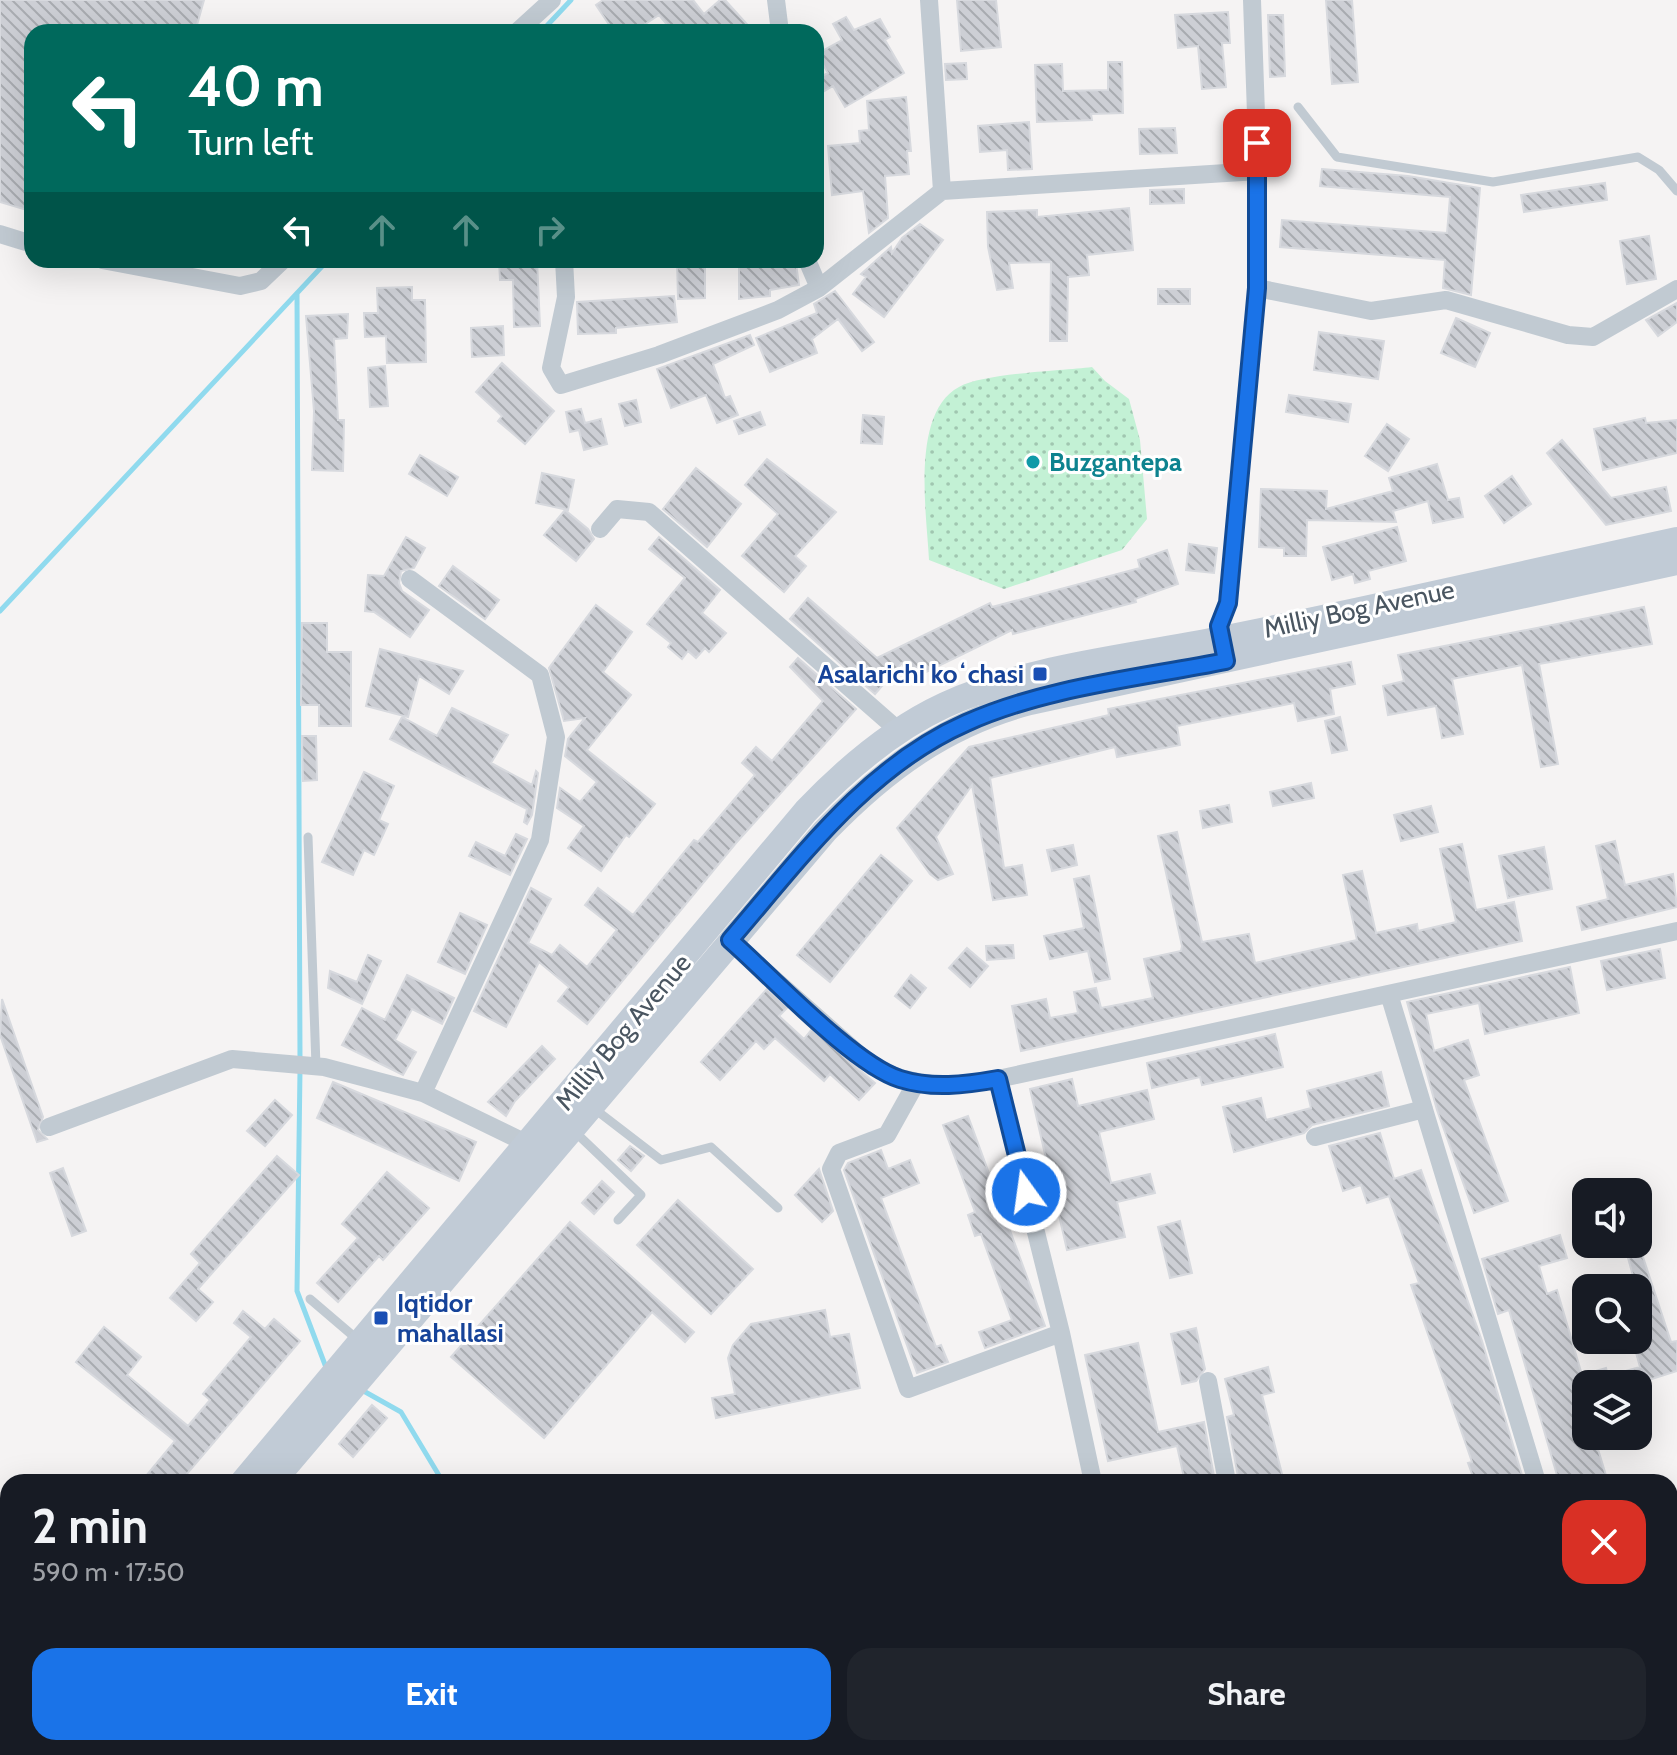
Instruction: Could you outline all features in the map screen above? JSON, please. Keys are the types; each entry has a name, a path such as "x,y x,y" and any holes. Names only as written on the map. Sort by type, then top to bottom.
{"main road":[{"name":"Milliy Bog Avenue","path":"1494,592 1677,540"},
{"name":"Milliy Bog Avenue","path":"358,1356 571,1127 730,940 857,798 914,751 985,715 1224,650 1494,592 1677,562"},
{"name":"Milliy Bog Avenue","path":"283,1474 358,1356 528,1144 806,811 850,768 899,731 962,698 1020,678 1224,650"},
{"name":"Milliy Bog Avenue","path":"251,1474 333,1391"}],"street":[{"path":"526,24 552,0"},
{"path":"776,0 779,24"},
{"path":"929,0 942,191"},
{"path":"1224,650 1219,626 1228,603 1257,288 1258,171 1252,0"},
{"path":"564,268 566,297 551,368 561,385 659,355 763,316 819,288 942,191 1258,171"},
{"path":"0,234 24,242"},
{"path":"144,268 240,286 261,281 275,268"},
{"path":"810,268 819,288"},
{"path":"1257,288 1371,311 1446,300 1568,335 1593,337 1677,289"},
{"path":"600,529 617,509 649,512 899,731"},
{"path":"410,579 540,675 556,737 540,840 423,1093"},
{"path":"730,940 861,1058 886,1074 916,1083 958,1085 998,1079 1677,931"},
{"path":"1389,994 1535,1474"},
{"path":"49,1127 232,1059 305,1066 423,1093 528,1144"},
{"path":"998,1079 1061,1333 1091,1474"},
{"path":"916,1083 887,1135 839,1153 831,1169 908,1389 1061,1333"},
{"path":"1315,1137 1424,1109"},
{"path":"1208,1381 1225,1474"}],"lane":[{"path":"1298,107 1337,157 1493,182 1638,157 1659,170 1677,191"},
{"path":"305,1066 308,837"},
{"path":"590,1105 661,1160 711,1147 778,1208"},
{"path":"571,1127 641,1195 618,1220"},
{"path":"310,1299 358,1356"}],"green space":[{"path":"1092,367 1129,399 1140,440 1147,519 1122,550 1004,589 929,560 925,492 927,441 933,419 944,400 959,387 971,382 1023,373"}],"building":[{"path":"0,0 204,0 197,24 24,24 24,209 0,202"},
{"path":"603,0 693,0 704,14 720,0 725,0 747,24 666,24 659,15 645,24 609,24 596,5"},
{"path":"957,0 996,0 1001,47 961,51"},
{"path":"1326,0 1352,0 1358,82 1332,84"},
{"path":"1228,12 1230,43 1222,43 1226,87 1202,89 1198,46 1178,48 1175,15"},
{"path":"1268,15 1283,15 1285,76 1270,77"},
{"path":"846,17 854,30 880,19 890,37 885,40 904,73 845,107 833,86 824,91 824,75 828,73 824,66 824,50 842,40 833,24"},
{"path":"1108,62 1122,62 1123,113 1091,114 1092,120 1037,122 1035,65 1062,64 1063,91 1108,90"},
{"path":"966,63 967,79 946,80 945,64"},
{"path":"906,97 911,151 907,151 909,174 885,176 888,218 869,233 863,191 832,195 828,146 860,143 859,131 869,130 867,101"},
{"path":"1029,122 1032,169 1008,170 1007,150 980,152 978,126"},
{"path":"1175,128 1177,153 1140,154 1139,129"},
{"path":"1322,169 1408,176 1480,188 1471,295 1443,288 1445,260 1280,247 1282,220 1447,233 1450,197 1320,186"},
{"path":"1605,183 1607,200 1524,212 1521,195"},
{"path":"1184,189 1184,203 1150,204 1150,190"},
{"path":"1129,208 1133,250 1087,255 1089,275 1068,277 1067,341 1050,341 1051,262 1009,263 1013,288 997,290 988,247 987,212 1037,210 1037,217"},
{"path":"920,224 943,240 884,317 853,294 866,277 861,274 891,247 892,253 902,238"},
{"path":"1649,236 1656,279 1627,284 1620,241"},
{"path":"499,268 537,268 540,326 514,327 513,280 500,280"},
{"path":"677,268 705,268 705,298 678,299"},
{"path":"739,268 797,268 799,285 770,290 770,296 739,299"},
{"path":"412,287 412,300 425,300 426,362 387,363 386,336 365,337 364,313 378,313 377,288"},
{"path":"1158,289 1190,289 1190,304 1158,304"},
{"path":"835,291 874,342 862,351 838,319 812,339 817,353 770,372 756,338 817,313 814,304"},
{"path":"674,296 677,322 616,328 616,333 578,334 577,302"},
{"path":"1677,303 1677,322 1658,336 1646,320"},
{"path":"348,314 347,338 334,339 338,420 344,420 343,471 312,470 314,411 306,316"},
{"path":"1456,318 1490,333 1475,367 1441,353"},
{"path":"503,326 504,355 472,357 471,328"},
{"path":"1319,332 1384,341 1378,379 1314,370"},
{"path":"750,335 754,345 713,364 725,398 730,396 738,415 717,423 706,395 671,408 657,369"},
{"path":"502,363 554,411 525,444 498,421 502,416 476,392"},
{"path":"385,366 388,406 370,407 368,368"},
{"path":"1289,395 1351,404 1348,422 1286,412"},
{"path":"636,400 641,422 625,426 619,404"},
{"path":"581,409 585,423 601,419 607,444 584,450 579,430 570,432 566,412"},
{"path":"760,412 765,425 739,434 734,421"},
{"path":"863,415 884,417 882,444 861,443"},
{"path":"1645,418 1646,423 1677,420 1677,453 1603,470 1594,429"},
{"path":"1387,424 1409,439 1388,471 1365,456"},
{"path":"1562,440 1611,498 1666,487 1671,511 1606,525 1547,453"},
{"path":"420,455 458,477 447,496 409,474"},
{"path":"767,459 836,512 795,556 806,566 784,592 742,556 778,514 745,485"},
{"path":"1437,464 1448,500 1459,498 1463,517 1433,523 1428,501 1393,511 1396,522 1307,520 1306,556 1284,556 1284,548 1259,547 1261,489 1327,491 1326,509 1393,491 1389,478"},
{"path":"696,468 741,504 707,547 663,509"},
{"path":"542,473 574,480 568,510 536,503"},
{"path":"1512,476 1531,504 1504,523 1485,496"},
{"path":"565,510 588,529 594,539 576,561 544,535"},
{"path":"1397,527 1406,561 1368,571 1370,579 1355,583 1353,574 1332,580 1323,547"},
{"path":"406,537 425,548 414,568 401,571 399,583 402,591 429,610 410,637 374,612 365,611 368,575 384,576"},
{"path":"659,537 720,590 702,613 726,633 709,652 705,648 696,658 688,651 682,659 668,647 671,643 647,624 685,578 649,549"},
{"path":"1189,544 1217,548 1214,573 1186,570"},
{"path":"1167,550 1178,584 1135,599 1136,602 1013,634 1012,630 910,680 902,663 875,694 790,619 808,598 877,658 990,603 992,607 1140,568 1138,560"},
{"path":"453,566 499,600 485,619 439,586"},
{"path":"596,605 632,632 603,672 631,695 587,750 655,804 629,837 626,835 601,871 568,848 584,826 557,808 560,788 580,802 597,782 565,756 568,739 585,718 564,721 549,668"},
{"path":"1644,607 1652,644 1539,664 1558,764 1541,767 1522,665 1452,679 1463,734 1442,738 1436,706 1388,715 1383,686 1404,681 1398,655"},
{"path":"302,623 327,623 327,652 351,652 351,726 319,726 319,705 301,705"},
{"path":"380,649 463,671 449,694 419,676 408,717 366,706"},
{"path":"798,658 856,709 736,843 587,1024 558,1001 569,987 539,962 506,1027 474,1011 531,888 551,899 528,943 552,955 560,945 587,967 617,930 585,905 598,888 633,915 694,840 698,842 755,775 742,763 756,747 772,761 823,701 790,667"},
{"path":"1351,662 1355,684 1330,689 1334,714 1298,721 1294,703 1177,726 1180,745 1117,757 1115,747 990,778 1004,868 1022,865 1027,895 993,900 972,785 936,837 953,874 938,880 930,874 897,828 969,747 1109,715 1108,709"},
{"path":"452,708 508,735 491,763 532,785 536,771 538,773 532,815 527,824 524,822 527,809 390,739 402,717 437,736"},
{"path":"1340,717 1347,750 1332,753 1325,721"},
{"path":"302,736 316,736 317,780 303,781"},
{"path":"364,772 394,786 379,820 388,824 374,855 364,850 353,875 322,862"},
{"path":"1311,783 1314,798 1273,806 1270,792"},
{"path":"1229,805 1232,822 1203,828 1200,811"},
{"path":"1431,806 1438,832 1401,841 1394,815"},
{"path":"1177,832 1202,942 1249,934 1255,963 1357,940 1343,875 1362,871 1376,933 1417,924 1418,931 1456,922 1440,849 1462,844 1476,910 1514,902 1522,941 1021,1051 1012,1006 1046,999 1050,1018 1078,1013 1074,992 1096,988 1101,1008 1153,998 1144,959 1181,951 1182,946 1158,836"},
{"path":"516,834 527,839 510,875 469,856 476,842 505,856"},
{"path":"1615,841 1625,885 1673,874 1677,907 1582,930 1577,907 1608,899 1596,846"},
{"path":"1073,845 1077,865 1052,871 1047,850"},
{"path":"1544,847 1552,889 1508,898 1499,856"},
{"path":"881,855 912,881 830,982 797,955"},
{"path":"1089,876 1110,979 1095,982 1088,951 1050,959 1044,936 1084,928 1074,879"},
{"path":"460,913 487,925 465,974 438,962"},
{"path":"1013,945 1014,958 987,960 986,946"},
{"path":"967,948 988,966 970,987 949,968"},
{"path":"1660,949 1665,978 1607,990 1601,961"},
{"path":"368,955 381,961 362,1004 328,988 330,971 357,982"},
{"path":"1570,967 1579,1013 1485,1034 1479,1003 1426,1014 1434,1051 1468,1040 1479,1075 1464,1080 1508,1201 1474,1213 1437,1110 1407,1002"},
{"path":"407,975 454,998 442,1024 412,1009 395,1040 416,1052 403,1075 342,1045 362,1008 385,1020"},
{"path":"911,975 926,988 910,1008 895,996"},
{"path":"767,989 788,1007 779,1016 804,1039 812,1029 875,1083 859,1100 830,1074 824,1081 775,1038 764,1049 756,1041 720,1080 701,1062"},
{"path":"2,999 43,1117 38,1130 47,1139 37,1142 0,1035"},
{"path":"1275,1034 1283,1067 1202,1085 1200,1077 1152,1088 1147,1063"},
{"path":"542,1046 555,1059 515,1101 506,1116 488,1102"},
{"path":"1381,1072 1389,1106 1312,1125 1304,1133 1234,1152 1223,1107 1261,1098 1266,1120 1311,1108 1307,1091"},
{"path":"1072,1079 1078,1106 1147,1090 1154,1119 1099,1132 1111,1183 1150,1174 1155,1193 1117,1202 1125,1237 1067,1250 1030,1089"},
{"path":"333,1082 476,1142 459,1181 317,1118"},
{"path":"275,1100 292,1115 265,1146 247,1131"},
{"path":"968,1116 1045,1326 985,1348 979,1332 1012,1320 981,1234 975,1236 968,1215 975,1212 943,1125"},
{"path":"1380,1133 1394,1179 1421,1170 1482,1341 1522,1474 1472,1474 1468,1463 1472,1462 1411,1285 1419,1283 1389,1196 1367,1203 1361,1185 1343,1191 1329,1146"},
{"path":"630,1146 644,1156 631,1171 618,1160"},
{"path":"881,1150 888,1169 910,1160 919,1183 881,1198 936,1347 941,1345 948,1362 917,1373 844,1170 848,1163"},
{"path":"277,1156 299,1175 198,1289 213,1302 196,1321 170,1298 200,1263 191,1254"},
{"path":"63,1168 86,1231 72,1236 50,1173"},
{"path":"819,1169 833,1211 822,1222 795,1195"},
{"path":"387,1172 429,1208 383,1260 379,1256 338,1302 317,1283 358,1238 342,1224"},
{"path":"602,1181 614,1192 594,1214 582,1203"},
{"path":"678,1200 753,1269 711,1314 637,1245"},
{"path":"1180,1221 1192,1273 1170,1278 1158,1227"},
{"path":"570,1222 694,1332 685,1342 652,1312 544,1438 451,1357"},
{"path":"1560,1235 1567,1258 1539,1266 1547,1294 1557,1290 1572,1341 1572,1354 1576,1354 1581,1370 1572,1370 1572,1450 1598,1450 1606,1474 1557,1474 1509,1310 1498,1314 1482,1259"},
{"path":"1628,1258 1643,1258 1649,1274 1632,1274"},
{"path":"1652,1284 1671,1342 1677,1341 1677,1371 1652,1379 1652,1370 1629,1370 1640,1367 1636,1354 1652,1354"},
{"path":"825,1310 830,1337 849,1334 860,1388 716,1418 712,1398 735,1394 728,1358 733,1345 751,1324"},
{"path":"243,1311 265,1329 274,1319 300,1341 187,1474 148,1474 175,1441 76,1362 104,1327 141,1357 127,1375 188,1426 210,1400 203,1394 251,1337 234,1323"},
{"path":"1196,1328 1205,1369 1196,1381 1182,1384 1171,1334"},
{"path":"1138,1343 1158,1432 1204,1422 1214,1474 1183,1474 1177,1446 1108,1461 1085,1355"},
{"path":"1268,1367 1274,1392 1262,1395 1282,1474 1238,1474 1227,1417 1234,1415 1225,1379"},
{"path":"372,1405 387,1418 353,1457 339,1444"}],"waterway":[{"path":"548,24 571,0"},
{"path":"0,611 321,268"},
{"path":"297,293 300,1060"},
{"path":"300,1070 297,1291 327,1370"},
{"path":"360,1389 401,1412 438,1474"}],"place":[{"name":"Buzgantepa","path":"1033,462"},
{"name":"Asalarichi koʻchasi","path":"1040,674"},
{"name":"Iqtidor mahallasi","path":"381,1318"}],"route":[{"path":"1026,1192 998,1079 936,1085 886,1074 861,1058 730,940 857,798 914,751 943,734 985,715 1030,702 1226,661 1219,626 1228,603 1257,288 1257,143"}]}
